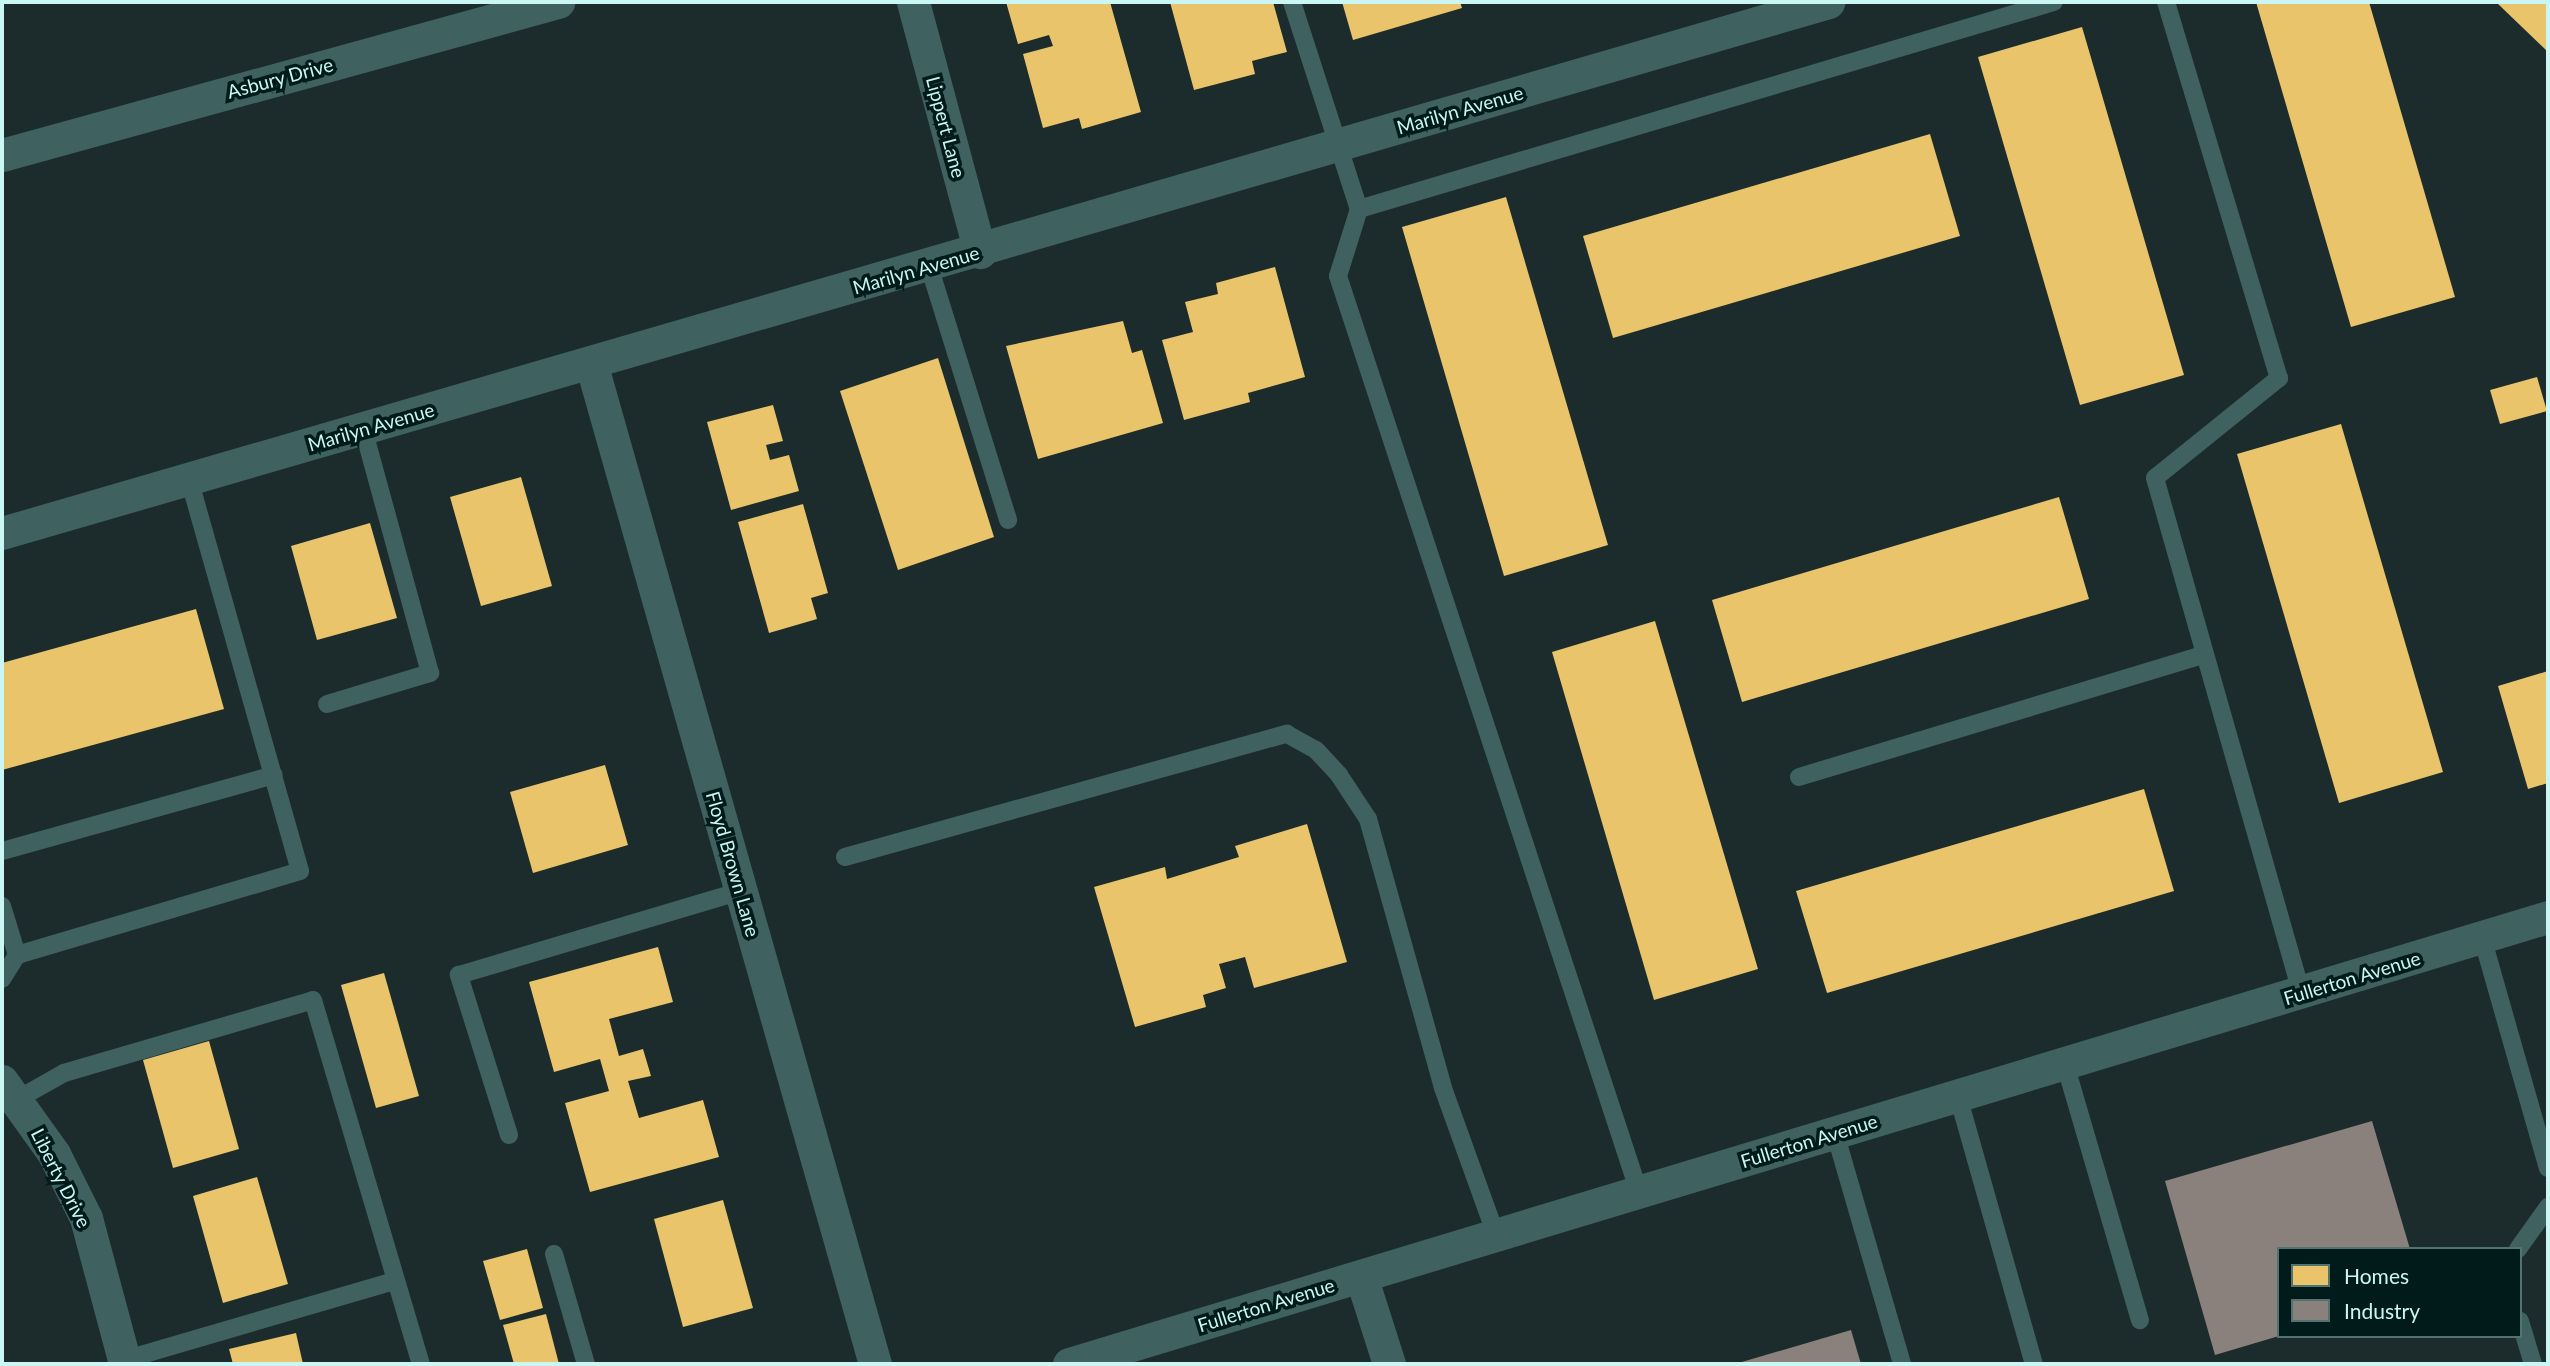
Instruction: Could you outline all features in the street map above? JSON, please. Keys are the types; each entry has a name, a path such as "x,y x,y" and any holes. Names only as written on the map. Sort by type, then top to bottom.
{"street":[{"name":"Asbury Drive","path":"2,155 558,2"},
{"name":"Lippert Lane","path":"913,2 980,252"},
{"name":"Marilyn Avenue","path":"2,533 980,252 1828,2"},
{"name":"Floyd Brown Lane","path":"591,363 875,1364"},
{"name":"Fullerton Avenue","path":"1069,1364 2302,995 2548,917"},
{"name":"Liberty Drive","path":"10,1090 54,1154 86,1218 125,1362"},
{"path":"1361,1276 1389,1364"}],"lane":[{"path":"1292,2 1359,209 1338,276 1639,1192"},
{"path":"1359,209 2054,2"},
{"path":"2166,2 2279,379 2155,478 2302,995"},
{"path":"929,266 1008,520"},
{"path":"327,704 430,673 363,428"},
{"path":"2,979 17,955 300,871 189,480"},
{"path":"1799,777 2204,655"},
{"path":"845,857 1287,734 1316,750 1339,775 1367,819 1443,1088 1496,1235"},
{"path":"2,851 274,775"},
{"path":"509,1135 458,975 741,891"},
{"path":"2,906 17,955"},
{"path":"2482,937 2548,1168"},
{"path":"10,1090 313,1000 421,1364"},
{"path":"2065,1064 2140,1320"},
{"path":"1958,1096 2034,1364"},
{"path":"1835,1133 1902,1364"},
{"path":"2519,1247 2548,1207"},
{"path":"554,1254 586,1364"},
{"path":"125,1362 396,1281"},
{"path":"2522,1328 2533,1364"}],"building: Homes":[{"path":"1006,2 1110,2 1141,112 1082,129 1079,118 1043,128 1023,54 1053,46 1049,35 1018,44"},
{"path":"1170,2 1273,2 1287,52 1252,61 1255,74 1194,90"},
{"path":"1342,2 1460,2 1462,8 1353,40"},
{"path":"2256,2 2369,2 2455,297 2351,327"},
{"path":"2496,2 2548,2 2548,52"},
{"path":"2082,27 2184,375 2080,405 1978,57"},
{"path":"1930,134 1960,236 1613,338 1583,236"},
{"path":"1506,197 1608,545 1504,576 1402,227"},
{"path":"1275,267 1305,377 1248,393 1250,402 1184,420 1162,340 1193,332 1185,302 1218,294 1216,283"},
{"path":"1123,321 1132,353 1142,350 1163,423 1038,459 1006,346"},
{"path":"938,358 994,537 898,570 840,391"},
{"path":"2537,377 2547,411 2500,424 2490,390"},
{"path":"773,405 783,441 766,445 770,460 789,455 799,491 731,510 707,422"},
{"path":"2341,424 2443,772 2339,803 2237,454"},
{"path":"521,477 552,586 481,606 450,497"},
{"path":"2059,497 2089,599 1742,702 1712,600"},
{"path":"803,504 828,593 811,598 817,619 769,633 738,522"},
{"path":"370,523 397,618 317,640 291,546"},
{"path":"196,609 224,709 2,770 2,663"},
{"path":"1655,621 1758,969 1654,1000 1552,652"},
{"path":"2548,671 2548,783 2528,789 2498,686"},
{"path":"605,765 628,845 533,873 510,792"},
{"path":"2144,789 2174,891 1827,993 1796,891"},
{"path":"1307,824 1347,962 1254,988 1245,957 1219,964 1226,988 1203,995 1206,1007 1135,1027 1094,887 1165,867 1167,879 1239,857 1235,846"},
{"path":"658,947 673,1002 609,1019 619,1056 643,1049 651,1076 628,1081 639,1118 703,1100 719,1157 590,1192 565,1103 609,1091 600,1059 554,1072 529,982"},
{"path":"384,973 419,1096 376,1108 341,985"},
{"path":"209,1041 239,1149 173,1168 143,1060"},
{"path":"257,1177 288,1284 223,1303 193,1196"},
{"path":"723,1200 753,1308 683,1327 654,1219"},
{"path":"527,1249 543,1308 500,1320 483,1261"},
{"path":"546,1314 559,1364 514,1364 503,1325"},
{"path":"296,1333 303,1364 233,1364 229,1349"}],"building: Industry":[{"path":"2372,1121 2409,1247 2277,1247 2277,1337 2215,1355 2165,1181"},
{"path":"1851,1330 1861,1364 1735,1364"}]}
